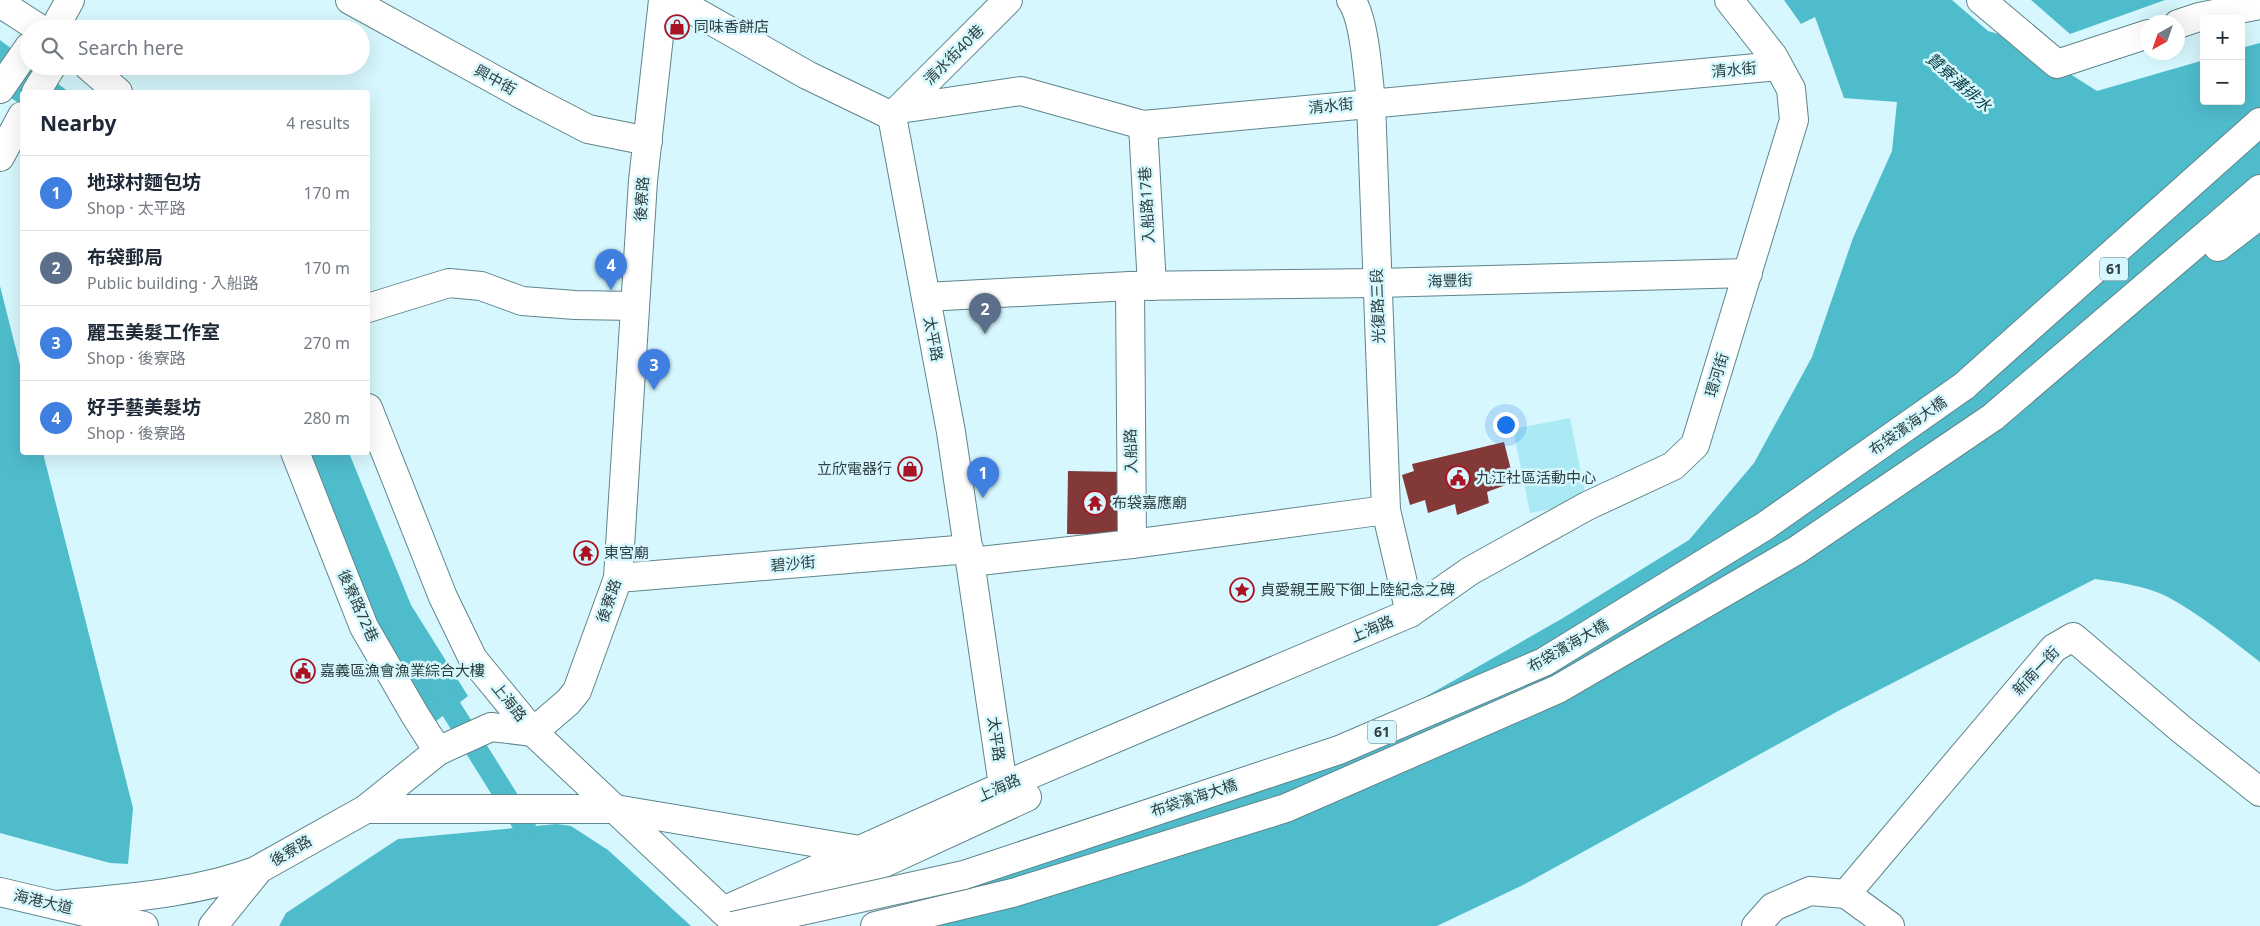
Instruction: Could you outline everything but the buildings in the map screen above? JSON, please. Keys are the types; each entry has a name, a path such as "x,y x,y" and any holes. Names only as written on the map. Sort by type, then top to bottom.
{"main road":[{"path":"59,20 70,0"},
{"name":"興中街","path":"350,0 563,117 588,128 648,141"},
{"name":"後寮路","path":"212,926 259,869 366,808 438,751 491,727 533,732 568,702 577,691 618,578 635,306 648,141 662,0"},
{"path":"675,0 807,75 896,113"},
{"name":"清水街40巷","path":"896,113 1008,0"},
{"name":"光復路三段","path":"1351,0 1355,5 1364,41 1371,102 1386,510 1410,613"},
{"name":"環河街","path":"1410,613 1470,571 1570,515 1673,466 1695,446 1794,120 1791,89 1778,66 1729,0"},
{"path":"1981,0 2057,64 2140,37"},
{"path":"0,3 20,27"},
{"path":"2185,22 2199,17 2260,5"},
{"path":"0,89 20,59"},
{"name":"清水街","path":"896,113 1021,91 1143,125 1371,102 1778,66"},
{"path":"37,90 46,75"},
{"path":"98,75 116,90"},
{"name":"太平路","path":"896,113 926,298 951,432 1005,796"},
{"path":"0,157 16,120"},
{"path":"1964,386 2260,122"},
{"name":"入船路17巷","path":"1141,286 1143,125"},
{"name":"布袋濱海大橋","path":"731,921 964,875 1339,750 1544,662 1765,526 1964,386 2170,226 2260,147"},
{"name":"布袋濱海大橋","path":"875,926 1016,892 1286,808 1558,689 1797,550 1993,416 2260,189"},
{"path":"1993,416 2260,215"},
{"name":"海豐街","path":"1141,286 1377,283 1748,273"},
{"path":"370,307 450,283 482,286 522,301 575,305 635,306"},
{"path":"926,298 1141,286"},
{"name":"入船路","path":"1132,544 1141,286"},
{"name":"上海路","path":"370,413 442,598 473,659 533,732 731,921"},
{"name":"後寮路72巷","path":"296,455 364,627 438,751"},
{"path":"970,556 1132,544 1386,510"},
{"name":"碧沙街","path":"618,578 970,556"},
{"name":"上海路","path":"731,921 860,850 1005,796 1410,613"},
{"name":"新南一街","path":"1846,894 2054,648 2073,637 2181,729 2260,792"},
{"name":"上海路","path":"731,921 754,910 824,887 873,868 1005,796"},
{"path":"366,808 615,809 860,850"},
{"path":"57,905 158,894 233,879 259,869"},
{"path":"1765,916 1810,891 1846,894 1890,926"},
{"name":"海港大道","path":"0,892 144,926"}],"shaded area":[{"path":"1570,418 1587,502 1530,513 1513,429"}],"water":[{"name":"贊寮溝排水","path":"1784,0 1952,0 1988,31 2013,38 2097,91 2200,61 2200,105 2245,105 2245,47 2260,43 2260,662 2203,619 2166,596 2140,587 2095,579 1840,710 1523,885 1437,926 876,926 885,917 1143,818 1404,709 1563,618 1689,540 1754,463 1812,357 1853,238 1892,151 1897,102 1844,98 1815,17 1801,24"},
{"path":"2031,0 2165,0 2070,34"},
{"path":"0,40 20,55 20,75 46,75 66,90 20,90 20,104 0,91"},
{"path":"0,286 20,365 20,455 44,455 133,808 128,864 110,863 0,833"},
{"path":"304,455 350,455 411,605 468,696 430,726 368,620"},
{"path":"557,824 571,826 608,850 691,926 279,926 286,913 398,839"}],"waterway":[{"path":"435,683 525,827"}],"place":[{"name":"同味香餅店","path":"677,27"},
{"name":"好手藝美髮坊","path":"611,290"},
{"name":"布袋郵局","path":"985,334"},
{"name":"麗玉美髮工作室","path":"654,390"},
{"name":"立欣電器行","path":"910,469"},
{"name":"九江社區活動中心","path":"1458,478"},
{"name":"地球村麵包坊","path":"983,498"},
{"name":"布袋嘉應廟","path":"1095,503"},
{"name":"東宮廟","path":"586,553"},
{"name":"貞愛親王殿下御上陸紀念之碑","path":"1242,590"},
{"name":"嘉義區漁會漁業綜合大樓","path":"303,671"}]}
